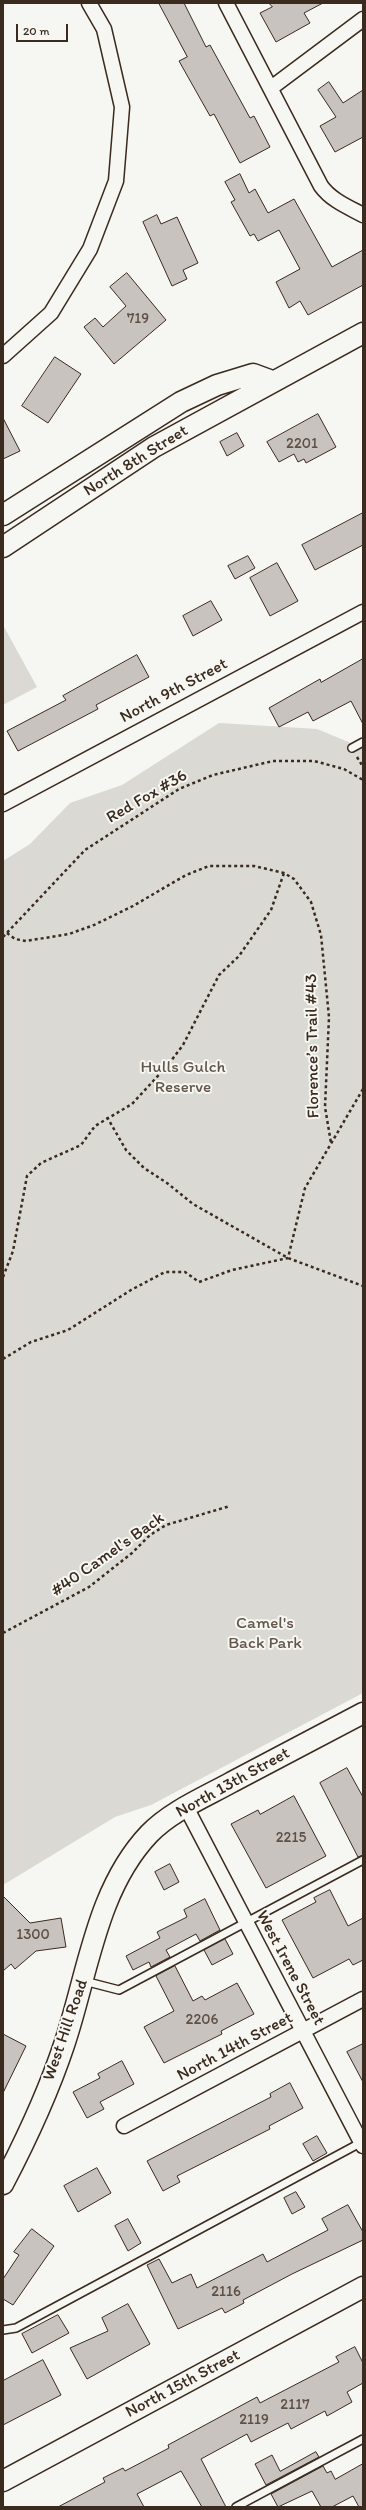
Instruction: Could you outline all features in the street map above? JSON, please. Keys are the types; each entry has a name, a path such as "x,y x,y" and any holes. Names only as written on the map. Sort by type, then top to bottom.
{"street":[{"path":"3,356 51,313 90,249 116,181 122,107 104,29 89,3"},
{"path":"226,3 325,192 363,215"},
{"path":"271,88 363,19"},
{"name":"North 8th Street","path":"3,547 154,447 272,381 363,333"},
{"name":"North 8th Street","path":"3,515 181,402 217,385 253,374 272,381"},
{"name":"North 9th Street","path":"3,804 363,612"},
{"name":"North 13th Street","path":"120,1874 150,1833 186,1807 363,1713"},
{"name":"West Irene Street","path":"186,1807 362,2143"},
{"name":"West Hill Road","path":"3,2184 21,2149 64,2046 109,1895 120,1874"},
{"name":"North 14th Street","path":"124,2126 363,1999"},
{"name":"North 15th Street","path":"3,2481 363,2287"}],"lane":[{"path":"352,748 363,742"},
{"path":"83,1981 119,1990 363,1860"},
{"path":"3,2330 16,2328 362,2143"},
{"path":"236,2507 363,2440"}],"path":[{"name":"Red Fox #36","path":"3,937 85,850 179,789 214,775 273,761 314,761 344,769 363,780"},
{"name":"Florence’s Trail #43","path":"7,933 15,939 26,941 69,934 94,926 186,875 209,866 254,866 284,873 294,879 311,902 321,935 328,1017 324,1107 331,1143"},
{"path":"3,1277 12,1252 28,1176 41,1164 78,1147 95,1126 107,1117 132,1104 168,1065 183,1045 211,987 219,975 239,956 271,910 284,873"},
{"path":"288,1258 305,1188 363,1089"},
{"path":"107,1117 126,1150 144,1168 224,1224 288,1258 363,1286"},
{"path":"3,1359 31,1342 68,1330 131,1290 165,1272 185,1272 199,1282 232,1270 288,1258"},
{"name":"#40 Camel's Back","path":"3,1633 89,1587 132,1553 150,1535 166,1525 230,1506"}],"green space":[{"path":"3,625 37,687 3,705"},
{"name":"Hulls Gulch Reserve","path":"219,723 317,729 363,748 363,1693 151,1805 115,1817 3,1885 3,861 30,844 70,803 122,785"}],"building":[{"path":"159,3 184,3 206,47 210,45 250,118 254,116 270,147 240,163 214,114 210,116 179,61 187,57"},
{"path":"269,3 323,3 304,13 310,23 276,42 260,13 272,7"},
{"path":"329,82 343,103 363,90 363,137 335,152 320,126 336,117 318,90"},
{"path":"240,174 249,193 255,189 268,213 294,199 332,267 363,250 363,285 308,315 300,301 289,308 276,282 300,269 279,230 258,241 254,234 250,236 231,202 235,200 225,182"},
{"path":"157,215 161,224 177,217 198,263 183,270 187,279 172,286 143,222"},
{"path":"127,273 166,320 114,364 84,327 95,318 103,327 126,306 110,287"},
{"path":"55,357 81,374 48,423 22,406"},
{"path":"318,414 336,447 306,463 304,459 298,462 294,454 279,462 267,442"},
{"path":"3,418 20,451 3,459"},
{"path":"237,433 244,446 227,456 220,442"},
{"path":"363,513 363,545 315,570 302,545"},
{"path":"248,556 255,568 235,579 228,566"},
{"path":"277,563 298,601 270,616 250,578"},
{"path":"211,601 222,620 193,636 183,616"},
{"path":"137,655 149,677 96,705 98,709 18,751 7,731 66,700 63,696"},
{"path":"363,659 363,724 351,701 313,721 308,712 279,727 269,708 320,679 321,682"},
{"path":"347,1768 363,1797 363,1855 358,1857 320,1783"},
{"path":"294,1796 326,1856 266,1888 231,1824 258,1810 260,1814"},
{"path":"170,1864 179,1882 164,1890 155,1872"},
{"path":"330,1890 348,1926 363,1918 363,1960 353,1965 349,1959 313,1978 282,1920 316,1902 314,1898"},
{"path":"3,1896 30,1923 61,1918 66,1947 36,1951 15,1969 11,1964 3,1971"},
{"path":"205,1899 220,1930 200,1941 196,1934 166,1950 170,1957 151,1967 149,1962 133,1970 126,1956 160,1938 157,1932 187,1917 184,1910"},
{"path":"225,1939 233,1954 212,1965 204,1950"},
{"path":"175,1966 193,2001 202,1996 205,2000 237,1983 254,2014 221,2031 222,2034 164,2063 144,2027 174,2011 156,1976"},
{"path":"3,2034 26,2046 3,2093"},
{"path":"363,2044 363,2082 347,2052"},
{"path":"122,2061 134,2084 100,2102 104,2109 87,2118 73,2092 100,2078 98,2074"},
{"path":"290,2083 303,2108 269,2126 270,2129 177,2176 180,2182 163,2191 147,2161 271,2097 270,2094"},
{"path":"317,2136 327,2153 313,2161 303,2144"},
{"path":"97,2168 111,2193 78,2212 64,2186"},
{"path":"296,2192 305,2207 292,2214 284,2198"},
{"path":"348,2205 363,2232 363,2240 292,2274 243,2300 244,2303 225,2313 222,2308 178,2329 147,2265 159,2259 172,2283 191,2274 197,2288 263,2254 267,2262 328,2230 322,2219"},
{"path":"128,2219 141,2243 128,2251 115,2226"},
{"path":"32,2229 54,2246 13,2305 3,2299 3,2279 19,2255 14,2252"},
{"path":"128,2304 150,2344 87,2379 70,2348 108,2331 102,2318"},
{"path":"58,2315 69,2333 32,2353 22,2334"},
{"path":"355,2347 363,2363 363,2383 347,2392 352,2402 327,2416 325,2411 291,2429 288,2423 251,2442 247,2434 201,2459 226,2507 202,2507 181,2471 137,2494 144,2507 58,2507 105,2482 103,2478 123,2468 125,2471 169,2448 168,2445 257,2397 260,2403 339,2362 336,2357"},
{"path":"43,2360 61,2395 3,2425 3,2381"},
{"path":"316,2452 319,2457 266,2485 255,2464 272,2455 280,2471"},
{"path":"363,2464 363,2507 359,2507 353,2496 332,2507 321,2507 312,2491 278,2507 271,2494 323,2466 327,2473 331,2471 335,2479"}],"park label":[{"name":"Camel's Back Park","path":"265,1634"}]}
